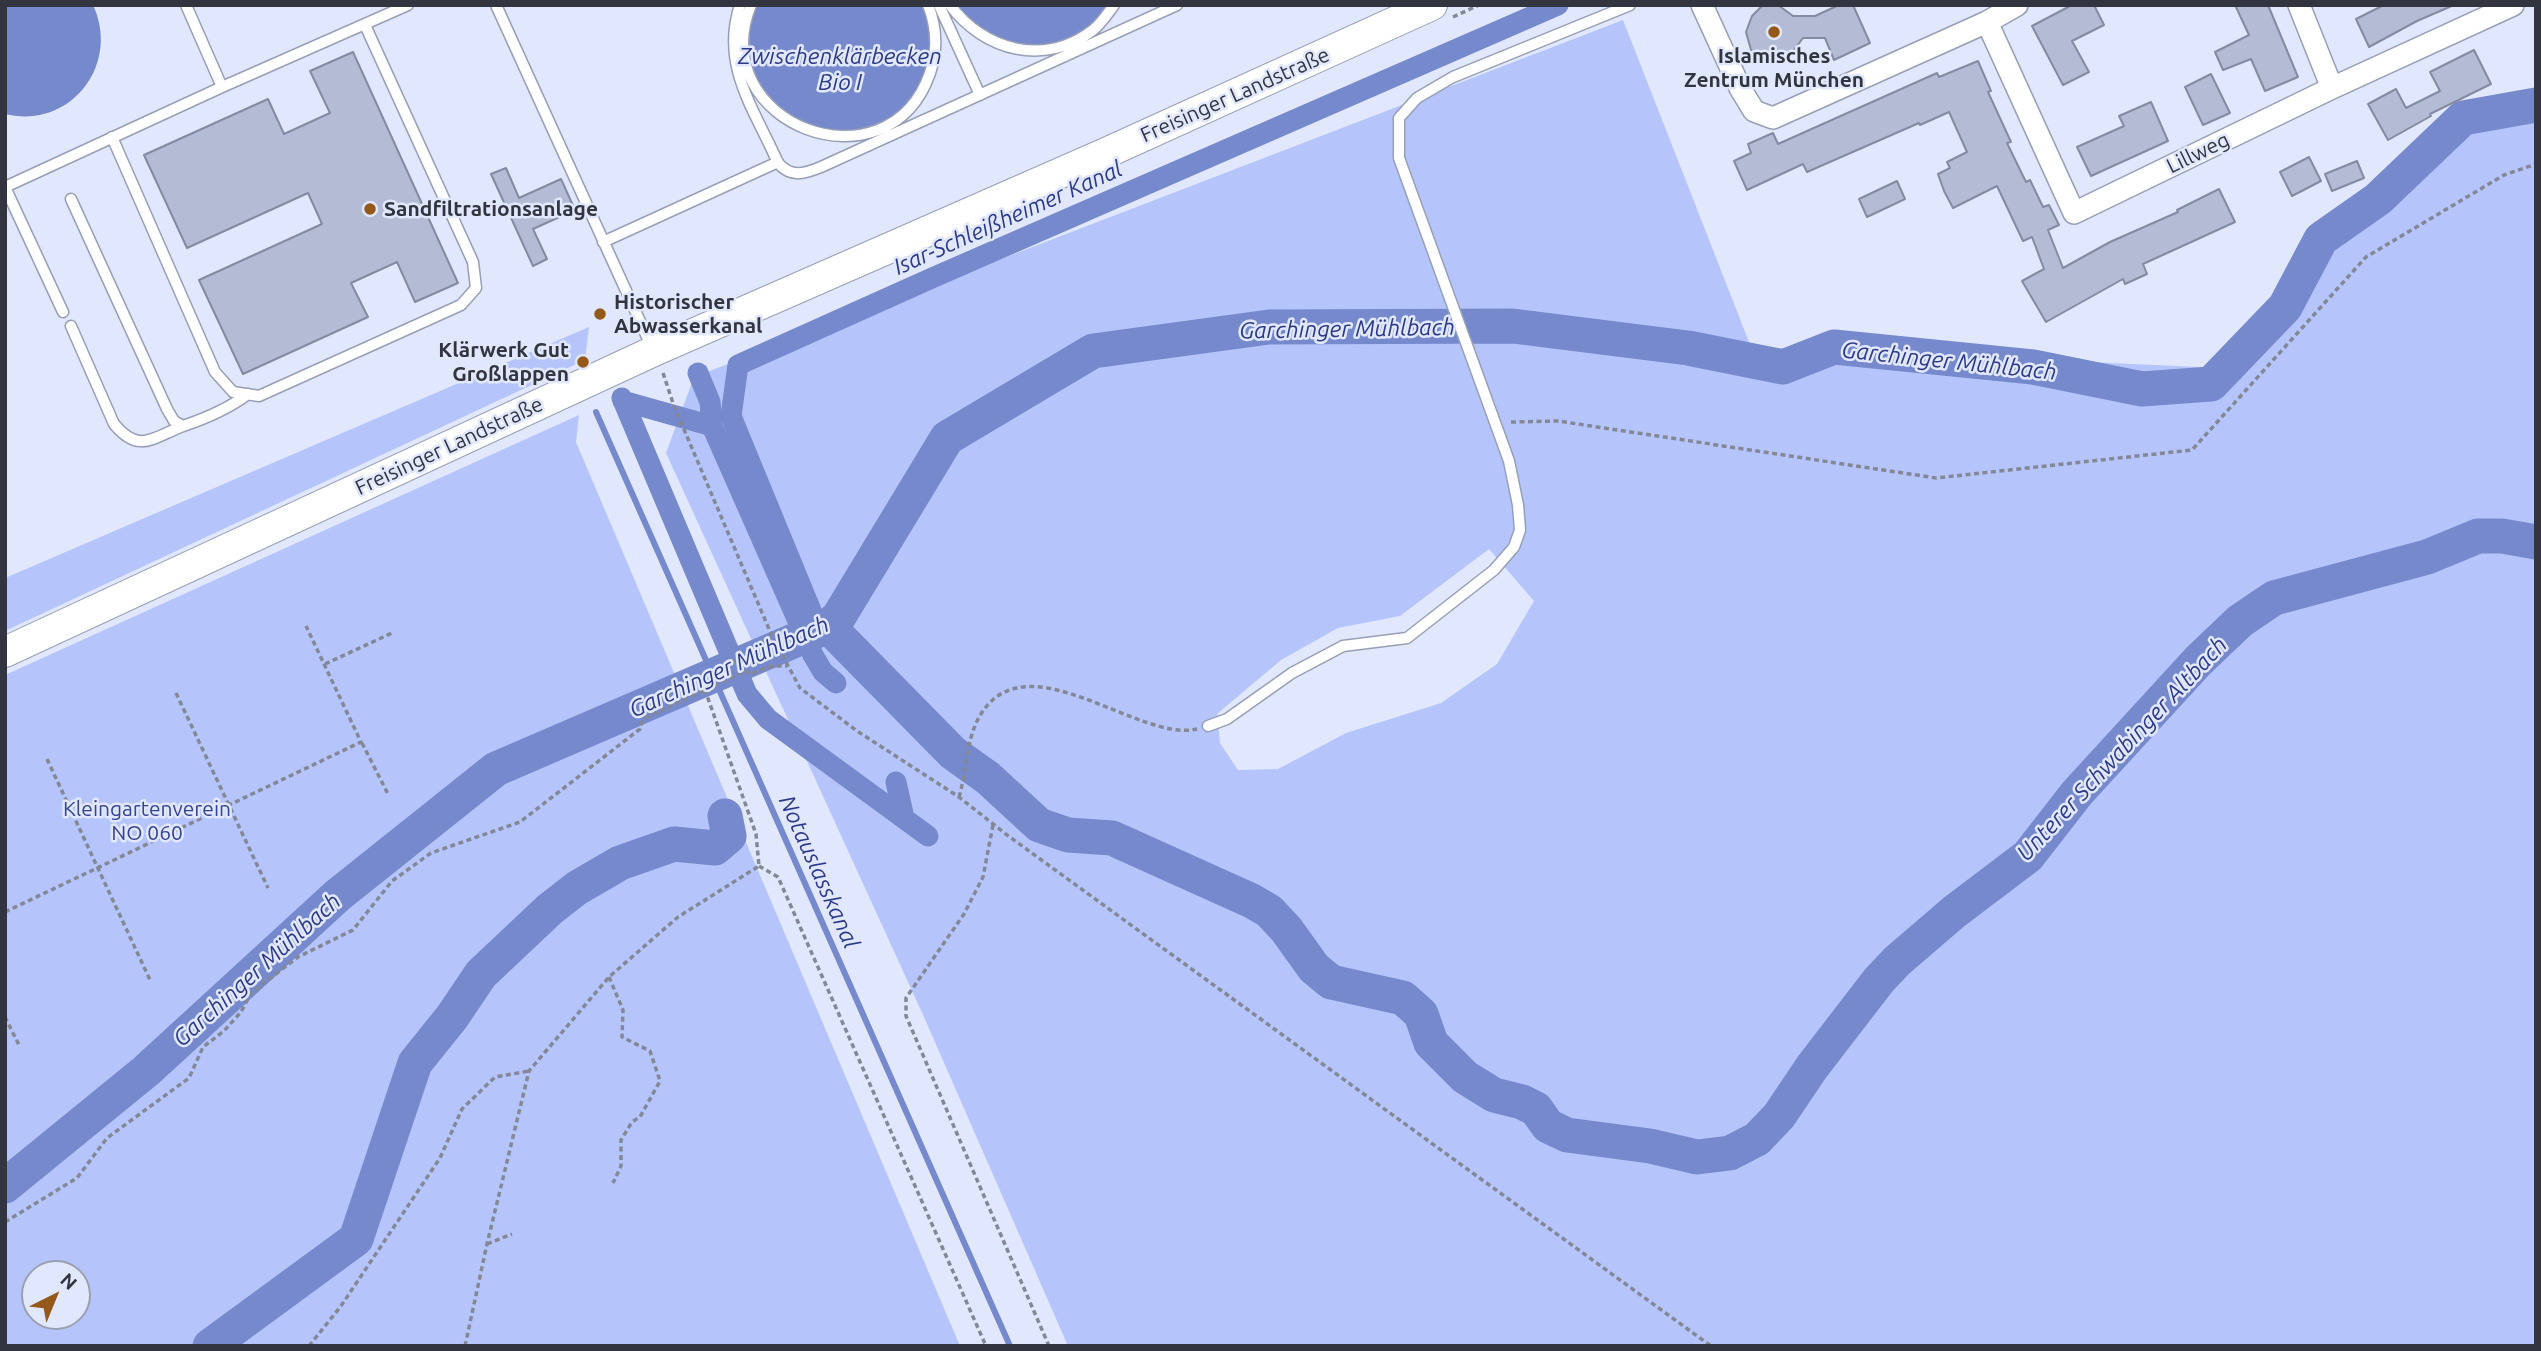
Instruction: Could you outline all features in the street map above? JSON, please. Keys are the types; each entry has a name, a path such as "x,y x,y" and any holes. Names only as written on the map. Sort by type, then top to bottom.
{"main road":[{"name":"Freisinger Landstraße","path":"5,652 658,361 1432,5"}],"street":[{"path":"1702,5 1740,89 1754,111 1773,118 1987,22 2017,5"},
{"path":"2299,5 2332,88"},
{"name":"Lillweg","path":"1987,22 2074,213 2332,88 2513,5"}],"lane":[{"path":"186,5 222,86"},
{"path":"64,312 5,187 222,86 408,5"},
{"path":"496,5 658,361"},
{"path":"740,5 744,50 751,79 768,105 792,124 821,135 851,136 878,135 906,111 925,87 935,56 935,22 928,5"},
{"path":"751,5 741,18 733,51 736,68 778,162 786,172 804,174 878,135 980,95 1073,47 1172,6"},
{"path":"939,5 980,95"},
{"path":"950,5 973,31 1002,46 1034,51 1073,47 1093,30 1114,5"},
{"path":"1208,726 1227,719 1292,673 1343,646 1407,638 1494,570 1514,547 1520,530 1509,461 1399,158 1399,118 1417,97 1453,77 1630,5"},
{"path":"112,137 215,372 233,392 259,396 461,305 476,288 473,262 365,25"},
{"path":"603,242 778,162"},
{"path":"71,199 167,409 174,421 183,426"},
{"path":"71,326 114,424 126,438 141,443 225,411 248,394"}],"path":[{"path":"1495,423 1558,421 1936,478 2192,450 2366,257 2504,175 2536,164"},
{"path":"658,361 674,406 772,636 800,688 824,707 959,797 993,825 1711,1346"},
{"path":"306,626 388,794"},
{"path":"325,664 392,633"},
{"path":"700,677 763,649 772,636"},
{"path":"5,1222 77,1178 107,1138 189,1078 202,1047 224,1031 241,1012 251,993 298,957 353,930 392,881 431,853 520,822 640,729 643,719 745,670 751,674 772,666 787,666"},
{"path":"959,797 972,734 979,716 991,699 1016,687 1051,690 1088,699 1165,728 1187,732 1208,726"},
{"path":"705,690 756,834 759,866"},
{"path":"176,693 268,888"},
{"path":"5,912 361,743"},
{"path":"47,760 150,982"},
{"path":"993,825 983,877 964,914 906,998 906,1016 1049,1346"},
{"path":"465,1346 529,1071 609,976 678,916 759,866"},
{"path":"759,866 778,877 986,1346"},
{"path":"609,976 623,1010 622,1037 650,1051 660,1081 648,1106 640,1117 632,1122 621,1140 621,1166 613,1183"},
{"path":"5,1017 20,1047"},
{"path":"309,1346 341,1306 440,1158 462,1109 495,1077 529,1071"},
{"path":"487,1244 512,1234"}],"green space":[{"path":"1623,20 1751,347 2222,368 2437,129 2536,121 2536,1346 1068,1346 924,1017 666,453 694,377","holes":["1489,549 1534,601 1497,664 1441,703 1346,733 1278,769 1238,770 1220,743 1217,714 1281,660 1338,628 1400,616"]},
{"path":"589,327 585,360 5,631 5,578"},
{"name":"Kleingartenverein NO 060","path":"579,415 576,442 960,1346 5,1346 5,675"}],"water":[{"path":"5,5 93,5 100,28 100,50 95,70 84,88 69,102 50,112 29,116 5,114"},
{"name":"Zwischenklärbecken Bio I","path":"756,5 925,5 932,37 927,74 909,102 883,121 851,130 819,129 789,117 765,93 751,58 749,31"},
{"name":"Zwischenklärbecken Bio I","path":"955,5 1109,5 1093,23 1078,33 1065,40 1035,46 1004,42 990,37 978,29"}],"building":[{"path":"1763,5 1778,5 1793,16 1815,16 1839,5 1853,5 1870,43 1834,60 1825,38 1803,38 1791,54 1783,59 1765,60 1751,50 1746,32 1752,16"},
{"path":"2072,5 2094,5 2104,25 2072,41 2089,72 2063,85 2032,26"},
{"path":"2235,5 2268,5 2298,77 2265,91 2251,59 2223,70 2215,52 2249,35"},
{"path":"2384,5 2454,5 2369,47 2356,19"},
{"path":"2474,50 2491,84 2430,114 2431,116 2388,140 2368,104 2396,89 2406,108 2440,91 2430,72"},
{"name":"Sandfiltrationsanlage","path":"353,52 458,283 415,302 397,262 351,283 368,317 243,374 199,280 322,224 308,193 187,248 144,155 268,99 284,134 330,113 310,71"},
{"path":"1978,61 1991,91 1988,92 2011,142 2007,143 2026,182 2030,180 2043,207 2049,205 2059,225 2048,230 2063,268 2219,189 2235,222 2143,264 2147,274 2125,284 2123,279 2046,322 2022,281 2044,269 2032,237 2023,241 1997,186 1953,208 1944,191 1938,174 1950,168 1947,162 1967,152 1949,112 1807,172 1803,164 1747,190 1734,161 1751,153 1748,144 1773,133 1778,144 1937,73 1939,77"},
{"path":"2211,74 2230,113 2203,125 2185,87"},
{"path":"2151,102 2168,141 2091,176 2077,147 2124,126 2119,116"},
{"path":"2309,157 2321,181 2292,196 2280,172"},
{"path":"2357,161 2364,178 2332,191 2325,174"},
{"path":"506,168 519,198 561,179 575,210 533,229 547,259 533,266 491,174"},
{"path":"1897,181 1905,199 1867,217 1859,199"}],"waterway":[{"name":"Isar-Schleißheimer Kanal","path":"819,630 731,416 738,365 1558,5"},
{"name":"Garchinger Mühlbach","path":"5,1186 146,1071 338,895 496,769 828,626 838,618 947,438 1093,351 1269,327 1513,326 1688,348 1783,367 1834,347 2033,367 2142,389 2211,384 2285,307 2321,239 2378,199 2463,118 2536,105"},
{"path":"698,373 710,402 712,426 813,655 823,672 836,683"},
{"path":"622,398 747,694 768,719 928,836"},
{"path":"623,401 712,426"},
{"name":"Notauslasskanal","path":"596,412 1010,1346"},
{"name":"Unterer Schwabinger Altbach","path":"828,626 953,753 988,778 1039,825 1068,835 1112,838 1269,911 1286,929 1314,968 1331,982 1403,998 1421,1014 1431,1043 1465,1077 1494,1095 1522,1102 1536,1109 1548,1126 1567,1135 1650,1146 1697,1157 1730,1153 1757,1139 1779,1116 1812,1067 1879,980 1954,912 2028,856 2077,793 2198,661 2240,621 2274,598 2427,557 2478,536 2502,536 2536,542"},
{"path":"791,643 800,651 813,655"},
{"path":"741,680 749,671 751,661"},
{"path":"896,782 904,818"},
{"path":"210,1346 356,1239 415,1063 452,1017 481,974 550,909 577,888 620,863 674,844 715,848 729,836 725,816"}],"place":[{"name":"Islamisches Zentrum München","path":"1774,32"},
{"name":"Sandfiltrationsanlage","path":"370,209"},
{"name":"Historischer Abwasserkanal","path":"600,314"},
{"name":"Klärwerk Gut Großlappen","path":"583,362"}]}
